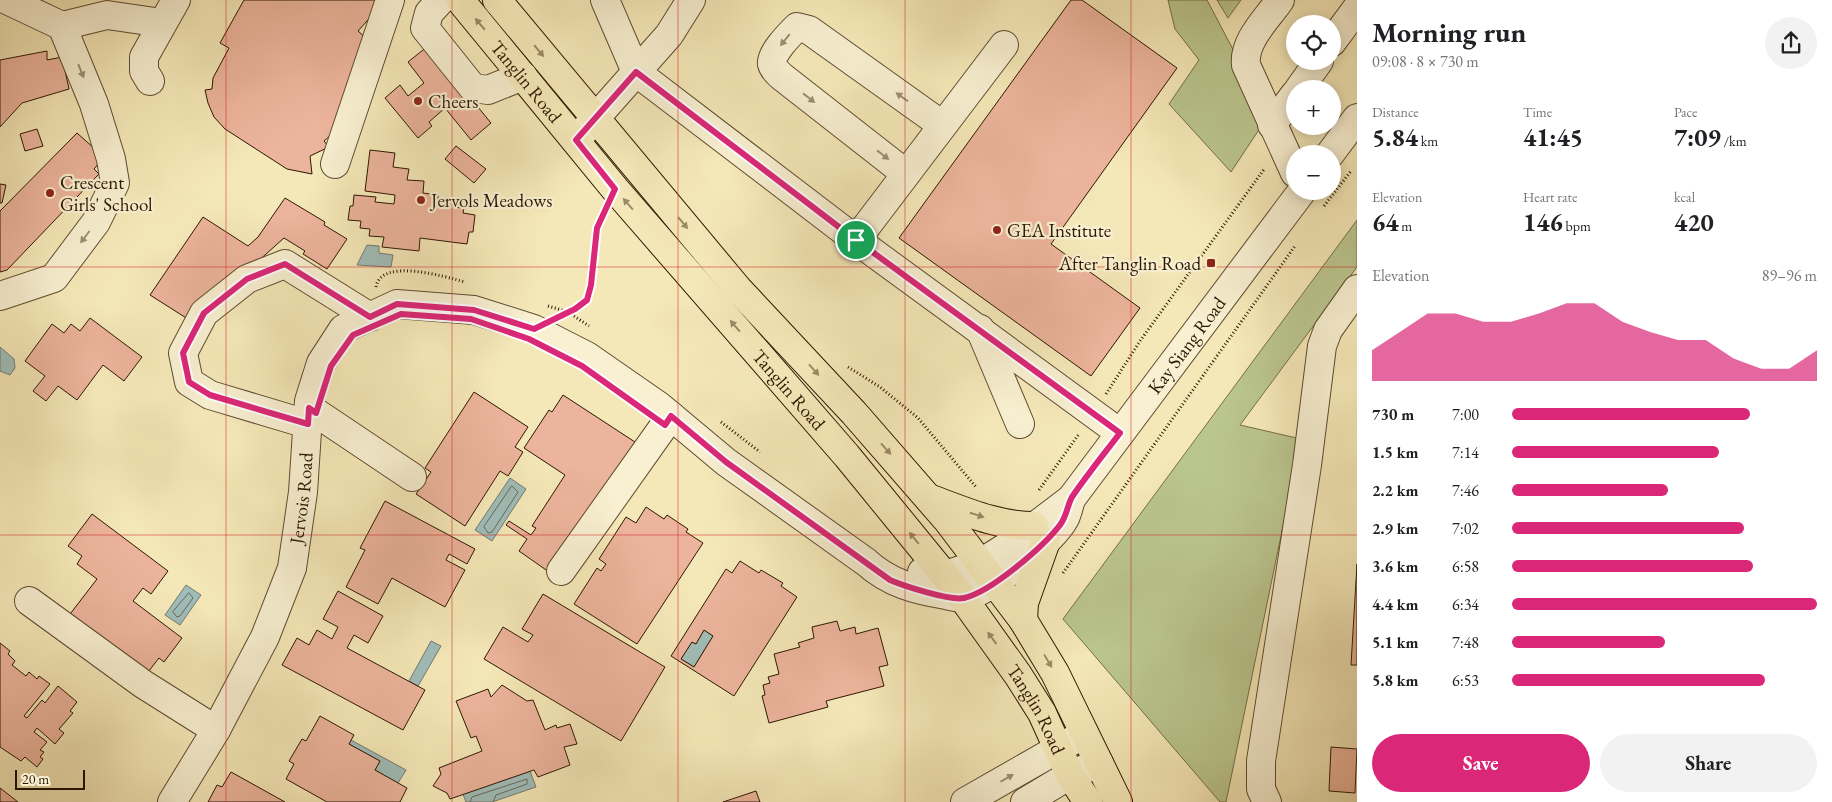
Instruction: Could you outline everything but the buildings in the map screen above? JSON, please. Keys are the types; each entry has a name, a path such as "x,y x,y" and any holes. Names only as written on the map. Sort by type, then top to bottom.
{"main road":[{"name":"Tanglin Road","path":"460,0 615,189 840,448 963,598 1018,675 1059,748 1070,775 1088,802"},
{"name":"Tanglin Road","path":"497,0 738,289 931,499 1022,620 1055,673 1118,802"},
{"path":"931,499 1000,523 1040,533 1022,620"}],"street":[{"path":"7,0 62,26 106,15 169,12"},
{"path":"335,164 390,0"},
{"path":"441,0 429,13 425,28 473,88 488,90 523,76"},
{"path":"605,0 636,72 856,240 979,328 1120,433"},
{"path":"576,140 669,35 691,0"},
{"path":"1280,0 1250,42 1245,55 1246,66 1286,154"},
{"path":"1341,30 1357,8"},
{"path":"150,81 144,71 144,57 169,12"},
{"path":"0,296 54,278 96,222 115,183 111,159 94,104 62,26"},
{"path":"905,173 781,76 772,66 772,59 786,38 797,28 809,30 942,125"},
{"path":"856,240 1004,45"},
{"path":"1272,125 1286,106"},
{"path":"1337,145 1357,118"},
{"name":"Kay Siang Road","path":"986,574 1040,533 1066,517 1071,499 1295,200"},
{"path":"370,317 285,264 247,279 204,313 183,353 189,382 210,395 308,416 412,477"},
{"path":"1267,802 1262,790 1261,761 1307,465 1322,346 1328,330 1357,289"},
{"name":"Jervois Road","path":"172,802 216,730 265,637 292,568 303,492 308,416 321,363 343,329 397,304 474,310 534,329 587,356 671,416 726,462 866,562 879,574 899,584 963,598"},
{"path":"979,328 1020,424"},
{"path":"562,571 671,416"},
{"path":"866,562 894,564 945,576 986,574"},
{"path":"963,598 986,574"},
{"path":"29,601 143,684 216,730"},
{"path":"965,802 1084,734"},
{"path":"1025,802 1070,775 1098,763"}],"path":[{"path":"1319,213 1352,170"},
{"path":"534,329 575,309 587,300 591,285 597,228 615,189"},
{"path":"1059,578 1296,245"}],"green space":[{"path":"1168,0 1207,0 1268,116 1231,172 1169,104 1199,60 1175,29"},
{"path":"1217,0 1241,0 1228,18"},
{"path":"1357,220 1357,267 1240,425 1301,439 1226,802 1220,802 1063,619"}],"water":[{"path":"367,245 379,246 379,253 393,255 391,267 357,265"},
{"path":"0,347 14,359 15,368 10,375 0,371"},
{"path":"510,478 526,489 492,541 475,530"},
{"path":"186,585 201,595 180,625 165,615"},
{"path":"704,630 713,636 694,667 681,659 692,642 696,644"},
{"path":"431,641 441,646 418,686 409,681"},
{"path":"351,740 406,770 398,783 375,770 380,761 349,744"},
{"path":"530,771 536,787 492,802 466,802 463,794"}],"place":[{"name":"Cheers","path":"418,101"},
{"name":"Crescent Girls' School","path":"50,193"},
{"name":"Jervols Meadows","path":"421,200"},
{"name":"GEA Institute","path":"997,230"},
{"name":"After Tanglin Road","path":"1211,263"}],"route":[{"path":"636,72 856,240 979,328 1120,433 1071,499 1066,517 1046,541 994,584 963,598 922,591 899,584 879,574 866,562 726,462 671,416 665,425 582,366 529,339 471,319 401,314 353,335 331,366 316,413 309,408 308,424 210,395 189,382 183,353 204,313 247,279 285,264 370,317 397,304 474,310 534,329 575,309 587,300 590,293 597,228 615,189 576,140 636,72"}]}
